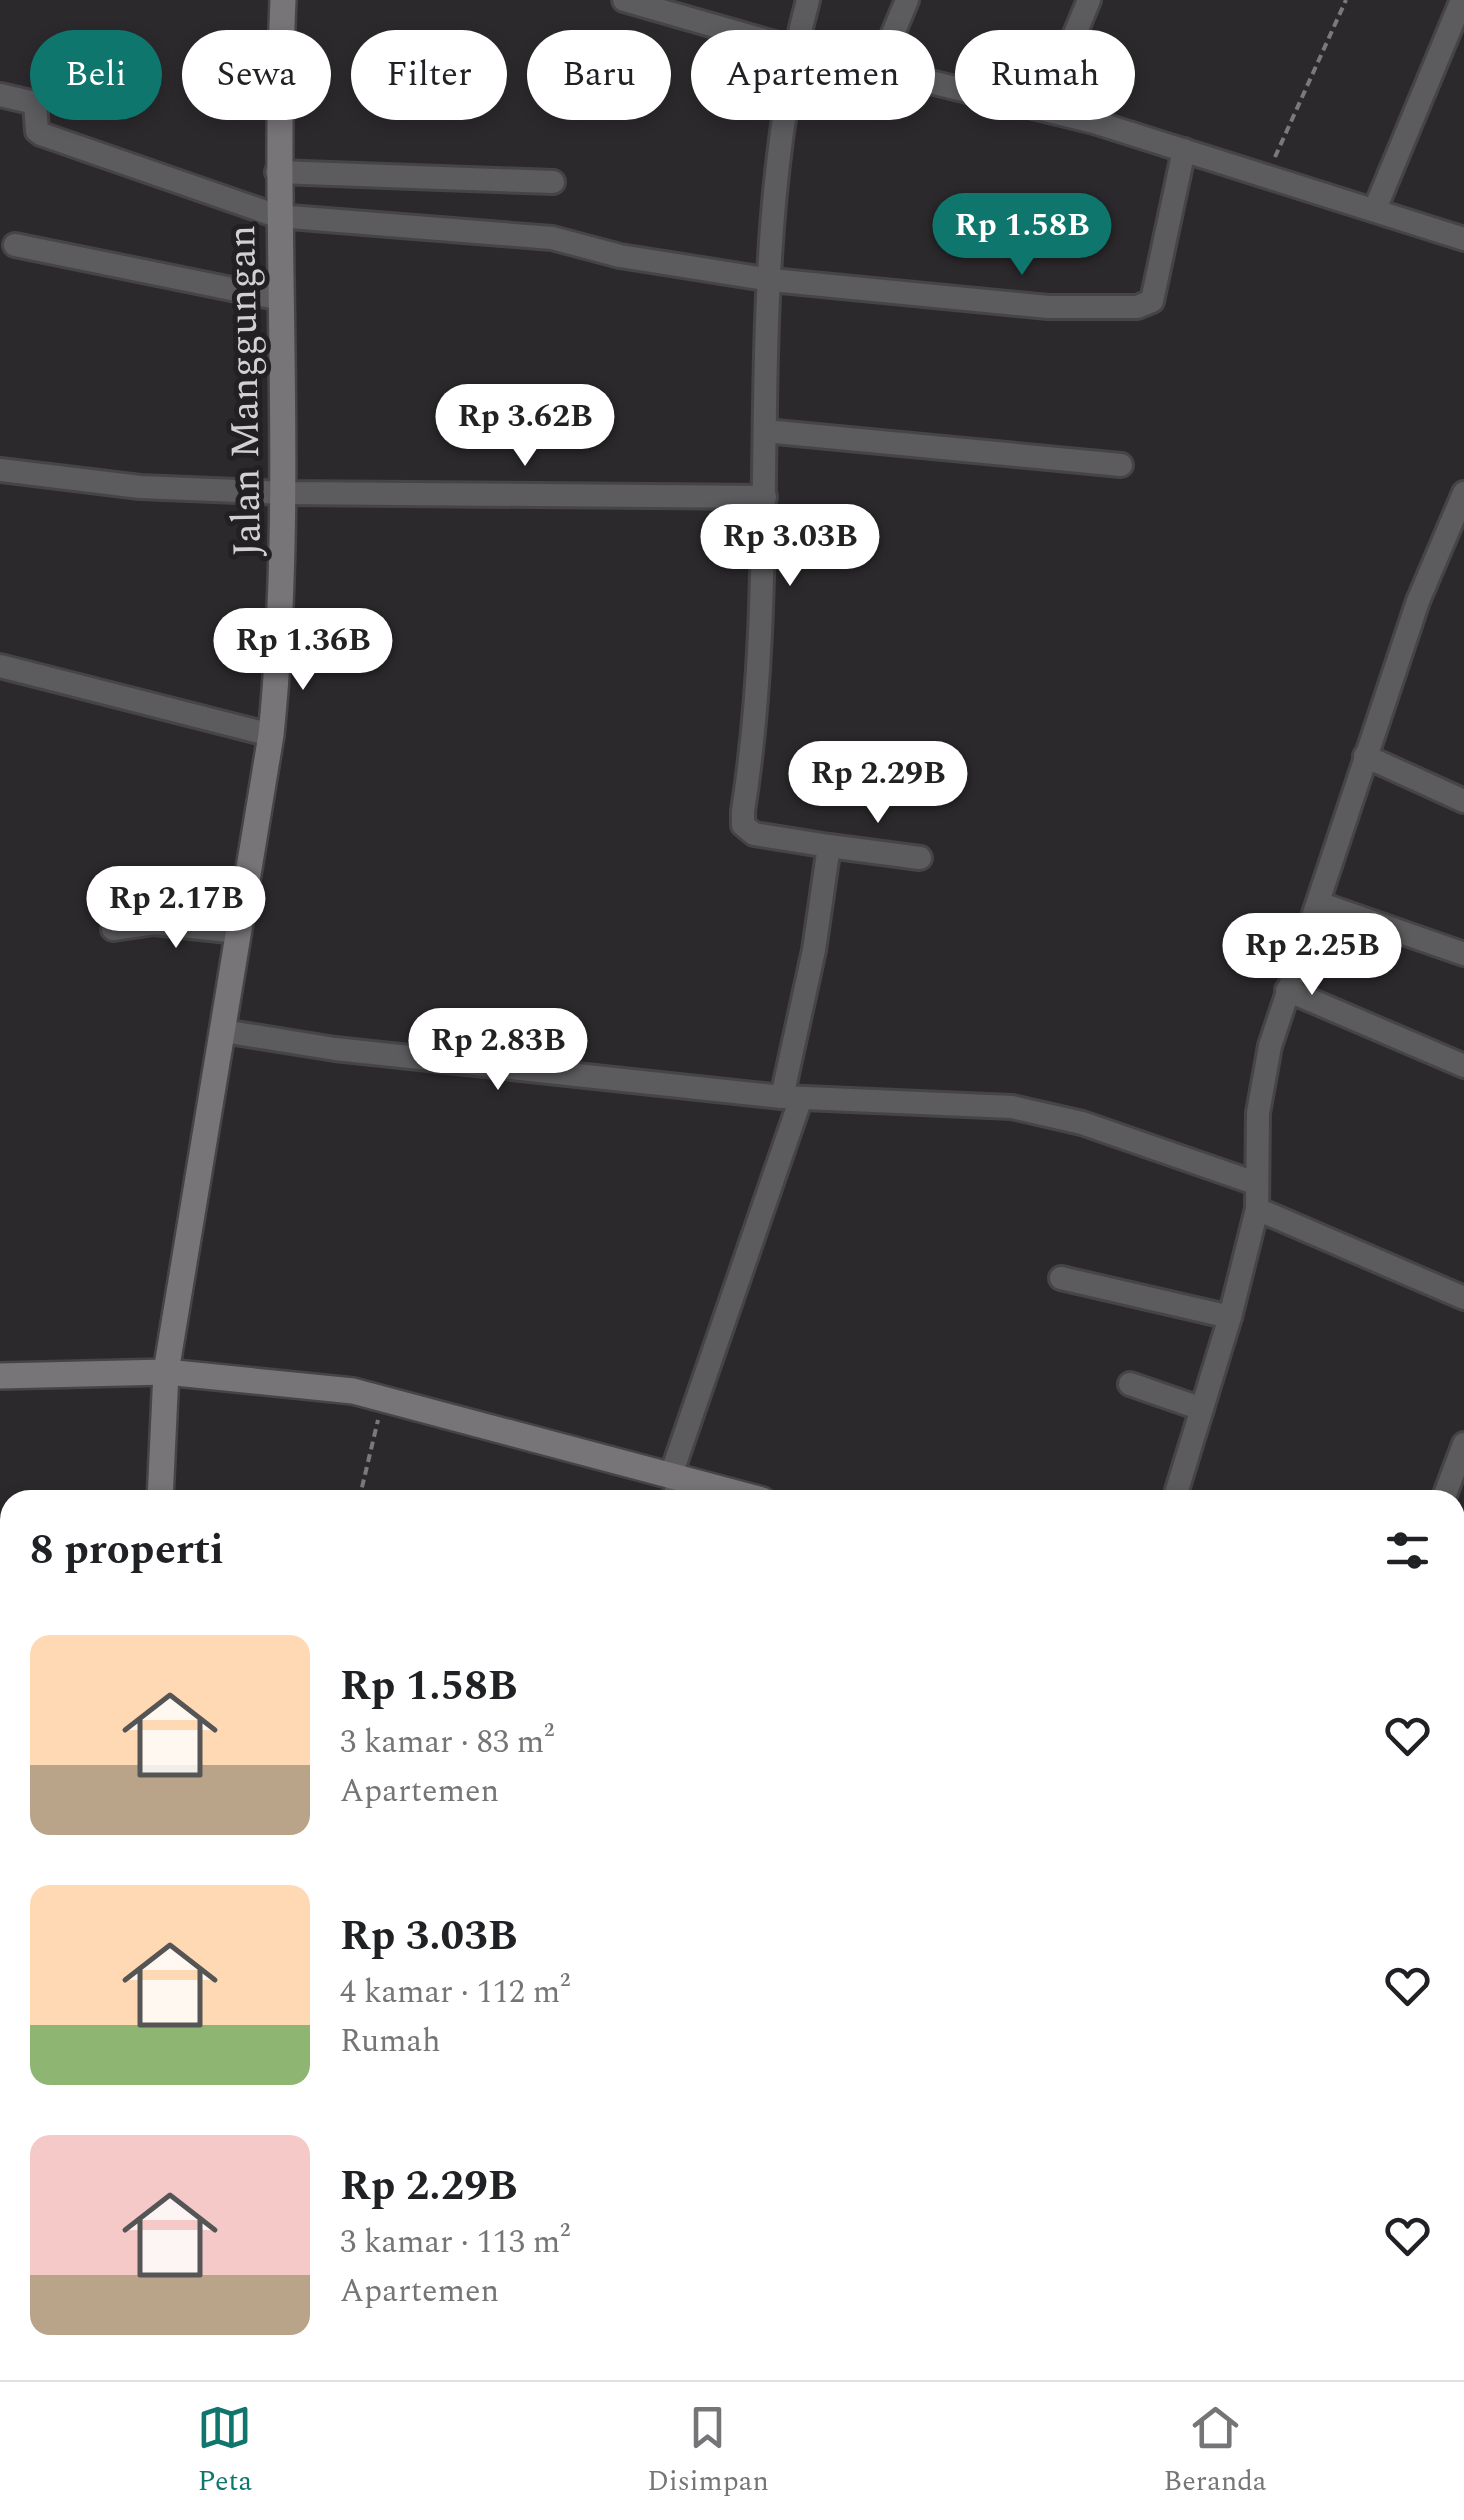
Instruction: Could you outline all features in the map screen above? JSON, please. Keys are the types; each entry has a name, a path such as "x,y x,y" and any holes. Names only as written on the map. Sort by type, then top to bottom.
{"street":[{"name":"Jalan Manggungan","path":"160,1490 166,1372 272,735 284,598 277,216 282,0"},
{"path":"624,0 729,30"},
{"path":"800,30 808,0"},
{"path":"894,30 907,0"},
{"path":"1077,30 1090,0"},
{"path":"1374,210 1462,0"},
{"path":"0,95 35,103 37,131 42,134 277,216 552,238 620,256 771,280 1048,307 1146,305 1156,294 1184,150"},
{"path":"786,120 771,280 764,622 743,824 754,834 920,858"},
{"path":"1082,120 1464,240"},
{"path":"277,172 553,182"},
{"path":"15,244 281,299"},
{"path":"765,431 1121,465"},
{"path":"0,470 140,487 285,493 765,498"},
{"path":"1177,1490 1230,1317 1257,1209 1254,1183 1261,1082 1287,990 1418,600 1464,492"},
{"path":"0,666 272,735"},
{"path":"1365,756 1464,801"},
{"path":"675,1484 791,1097 829,846"},
{"path":"1318,903 1464,954"},
{"path":"113,928 154,923 238,932"},
{"path":"1287,990 1464,1066"},
{"path":"222,1032 335,1049 791,1097 1041,1112 1254,1183"},
{"path":"1257,1209 1464,1298"},
{"path":"1060,1278 1230,1317"},
{"path":"0,1376 166,1372 383,1396 675,1484 708,1490"},
{"path":"1130,1384 1202,1408"},
{"path":"1447,1490 1464,1444"}],"path":[{"path":"1266,175 1346,0"},
{"path":"361,1490 383,1396"}]}
